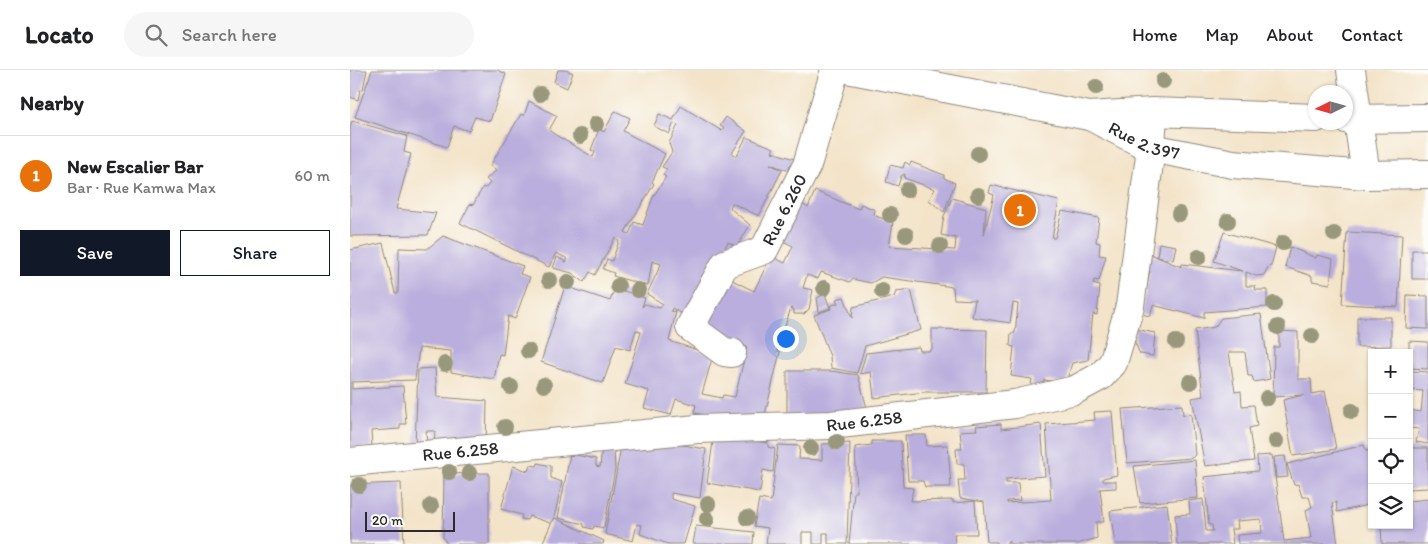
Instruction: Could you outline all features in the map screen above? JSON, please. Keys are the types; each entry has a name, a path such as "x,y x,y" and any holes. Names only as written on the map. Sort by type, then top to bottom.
{"street":[{"name":"Rue 6.260","path":"732,354 724,352 690,327 725,264 764,250 807,165 835,70"},
{"path":"852,70 1089,116"},
{"path":"1352,70 1352,85"},
{"name":"Rue 2.397","path":"1089,116 1153,112 1308,118"},
{"name":"Rue 6.258","path":"350,462 697,430 831,425 1015,404 1075,390 1101,376 1114,362 1130,306 1151,148 1153,112"},
{"name":"Rue 2.397","path":"1089,116 1151,148 1233,164 1366,175 1428,174"},
{"path":"1353,120 1428,118"},
{"path":"1353,124 1366,175"}],"building":[{"path":"350,70 367,70 363,89 360,90 358,100 350,97"},
{"path":"372,70 497,70 506,74 490,121 475,117 469,131 454,126 447,147 355,117"},
{"path":"558,70 566,70 573,73 567,88 554,82"},
{"path":"529,101 557,116 549,130 593,157 595,152 591,150 599,129 604,132 615,111 630,118 623,131 665,154 652,182 654,184 625,232 629,234 634,222 643,225 653,197 666,177 663,175 667,169 662,167 672,152 669,143 678,125 674,123 669,134 654,126 659,114 673,120 681,106 722,131 724,128 720,126 726,117 746,131 732,153 737,156 746,137 774,148 772,152 798,160 795,173 770,164 782,170 759,216 732,203 730,208 750,225 737,247 728,242 689,318 672,308 671,311 676,312 669,341 713,355 702,394 722,398 723,395 735,397 747,347 702,325 724,276 754,291 771,256 785,263 793,246 777,238 798,201 808,208 815,191 859,209 861,204 875,210 874,215 893,223 889,246 955,250 956,238 941,235 944,216 952,198 986,208 984,234 994,195 989,193 991,185 1059,201 1052,238 1055,238 1062,211 1099,218 1096,242 1100,243 1099,255 1106,256 1099,281 1094,280 1093,284 1100,286 1097,315 1093,314 1088,360 1072,363 1066,383 1044,380 1043,388 1031,385 1032,379 1011,376 1014,347 1010,346 1011,333 1015,333 1018,304 1013,303 1010,323 972,317 975,300 954,299 953,287 882,277 871,283 852,279 850,282 821,272 818,279 807,275 803,288 813,290 809,309 804,314 794,314 794,310 791,308 777,350 780,352 763,423 694,413 696,405 676,399 671,415 644,408 649,391 625,384 641,332 636,330 630,350 616,346 603,383 541,362 565,286 610,301 615,288 645,298 642,307 645,304 660,308 663,304 647,294 661,264 652,261 648,286 613,276 614,273 603,269 607,259 612,261 619,241 615,238 595,275 590,272 584,282 572,273 553,268 557,257 566,262 568,259 556,253 549,267 460,223 470,204 473,205 483,187 486,188 490,183 486,179 497,170 490,166 521,114 524,116"},
{"path":"352,121 407,136 404,152 411,154 396,209 436,213 428,235 350,236 350,127"},
{"path":"905,162 910,165 911,162 944,175 944,178 955,183 944,212 929,200 935,189 904,178 905,174 901,176 898,186 886,182 890,165 903,168"},
{"path":"1224,232 1276,247 1271,266 1268,267 1264,275 1256,276 1246,272 1246,286 1255,286 1256,290 1267,290 1267,307 1204,312 1204,318 1153,305 1150,316 1141,314 1150,271 1143,269 1148,253 1181,267 1182,264 1242,271 1214,261"},
{"path":"1347,232 1402,235 1398,307 1342,304"},
{"path":"443,236 523,266 520,274 530,277 515,319 508,316 503,355 499,354 494,379 451,372 451,351 419,348 415,380 352,382 352,389 403,386 406,424 400,424 400,429 371,431 372,447 350,448 350,250 383,243 395,293 398,293 399,248 427,249"},
{"path":"1159,243 1176,246 1173,260 1157,257"},
{"path":"1290,247 1316,258 1317,255 1333,259 1330,284 1312,281 1312,276 1285,267"},
{"path":"1412,250 1428,250 1428,279 1412,279"},
{"path":"911,290 921,330 865,346 857,373 831,368 830,356 814,315 831,309 830,306 838,303 836,299 844,297 852,318 853,307 894,297 896,292"},
{"path":"825,294 830,308 819,312 817,298"},
{"path":"1407,295 1428,296 1428,329 1406,328"},
{"path":"1261,314 1270,379 1254,382 1252,376 1248,376 1245,352 1229,352 1235,392 1241,391 1242,406 1254,405 1257,426 1249,428 1254,461 1205,466 1192,398 1203,396 1195,330 1215,327 1221,318"},
{"path":"1357,317 1391,317 1391,346 1357,347"},
{"path":"932,329 987,330 986,392 925,392 874,398 871,372 860,374 866,353 919,347 920,351 929,351 932,349"},
{"path":"1135,329 1155,333 1153,356 1140,354 1135,343"},
{"path":"1279,331 1298,332 1298,379 1311,379 1312,394 1325,391 1336,449 1293,456 1283,400 1304,395 1273,397 1274,347 1279,347"},
{"path":"1409,341 1428,342 1428,369 1413,368 1413,349 1409,349"},
{"path":"435,368 437,397 487,401 486,445 434,443 435,431 426,431 427,445 415,446 418,369"},
{"path":"787,371 831,371 858,375 867,408 787,417"},
{"path":"1413,371 1428,372 1428,444 1416,442 1419,429 1413,428 1413,411 1421,412 1423,391 1413,390"},
{"path":"1182,405 1183,415 1191,414 1195,455 1192,458 1127,463 1122,409"},
{"path":"1112,411 1117,475 1103,478 1103,481 1116,481 1116,488 1100,489 1104,522 1096,522 1097,538 1077,544 1009,544 1009,541 1007,541 1007,544 997,544 997,542 987,542 984,502 960,498 958,480 965,480 964,464 957,464 956,449 962,449 960,431 977,430 976,426 1001,424 1001,429 1041,424 1045,476 1006,479 1006,483 1018,483 1020,500 1007,501 1007,503 1051,500 1046,424 1095,420 1094,412"},
{"path":"714,435 768,443 768,447 775,449 773,472 763,470 760,492 707,483"},
{"path":"905,435 926,435 927,446 948,445 951,487 925,487 923,481 908,481"},
{"path":"653,440 706,449 700,498 671,493 671,499 695,506 684,544 668,544 640,534 642,525 637,524 633,541 605,534 621,447"},
{"path":"872,441 901,441 903,487 913,488 911,501 953,500 953,503 975,501 977,534 954,534 955,544 849,544 854,492 857,492 855,447 872,445"},
{"path":"850,443 847,544 828,544 828,533 823,533 823,544 813,544 813,532 802,532 802,544 766,544 768,528 754,526 759,499 771,501 778,445 800,446 799,459 822,460 822,444"},
{"path":"1364,445 1366,451 1368,451 1368,505 1337,512 1336,502 1332,503 1338,544 1238,544 1237,535 1262,533 1261,519 1237,521 1238,529 1231,529 1233,544 1177,544 1175,515 1190,514 1189,501 1203,499 1206,531 1213,531 1212,525 1209,525 1204,477 1258,471 1257,456 1272,455 1284,541 1311,538 1306,510 1312,507 1309,497 1302,497 1298,484 1294,485 1287,464"},
{"path":"614,448 615,469 604,528 594,526 593,529 584,527 584,524 558,518 570,454 596,459 596,466 600,467 602,449"},
{"path":"1413,448 1428,448 1428,488 1413,489"},
{"path":"1285,456 1288,477 1276,478 1274,457"},
{"path":"1195,460 1198,498 1140,503 1134,466"},
{"path":"538,463 551,466 551,478 562,482 554,518 550,523 529,516 527,520 521,519 522,515 501,509 513,466 528,471 530,465 537,466"},
{"path":"489,473 489,544 447,544 443,537 444,474"},
{"path":"401,483 404,544 350,544 350,485"},
{"path":"1428,499 1428,544 1382,544 1381,529 1413,529 1413,501"},
{"path":"1167,504 1172,544 1115,544 1110,511"},
{"path":"555,518 604,541 603,544 542,544"},
{"path":"696,526 754,532 753,544 693,544"}],"place":[{"name":"New Escalier Bar","path":"1020,210"}]}
